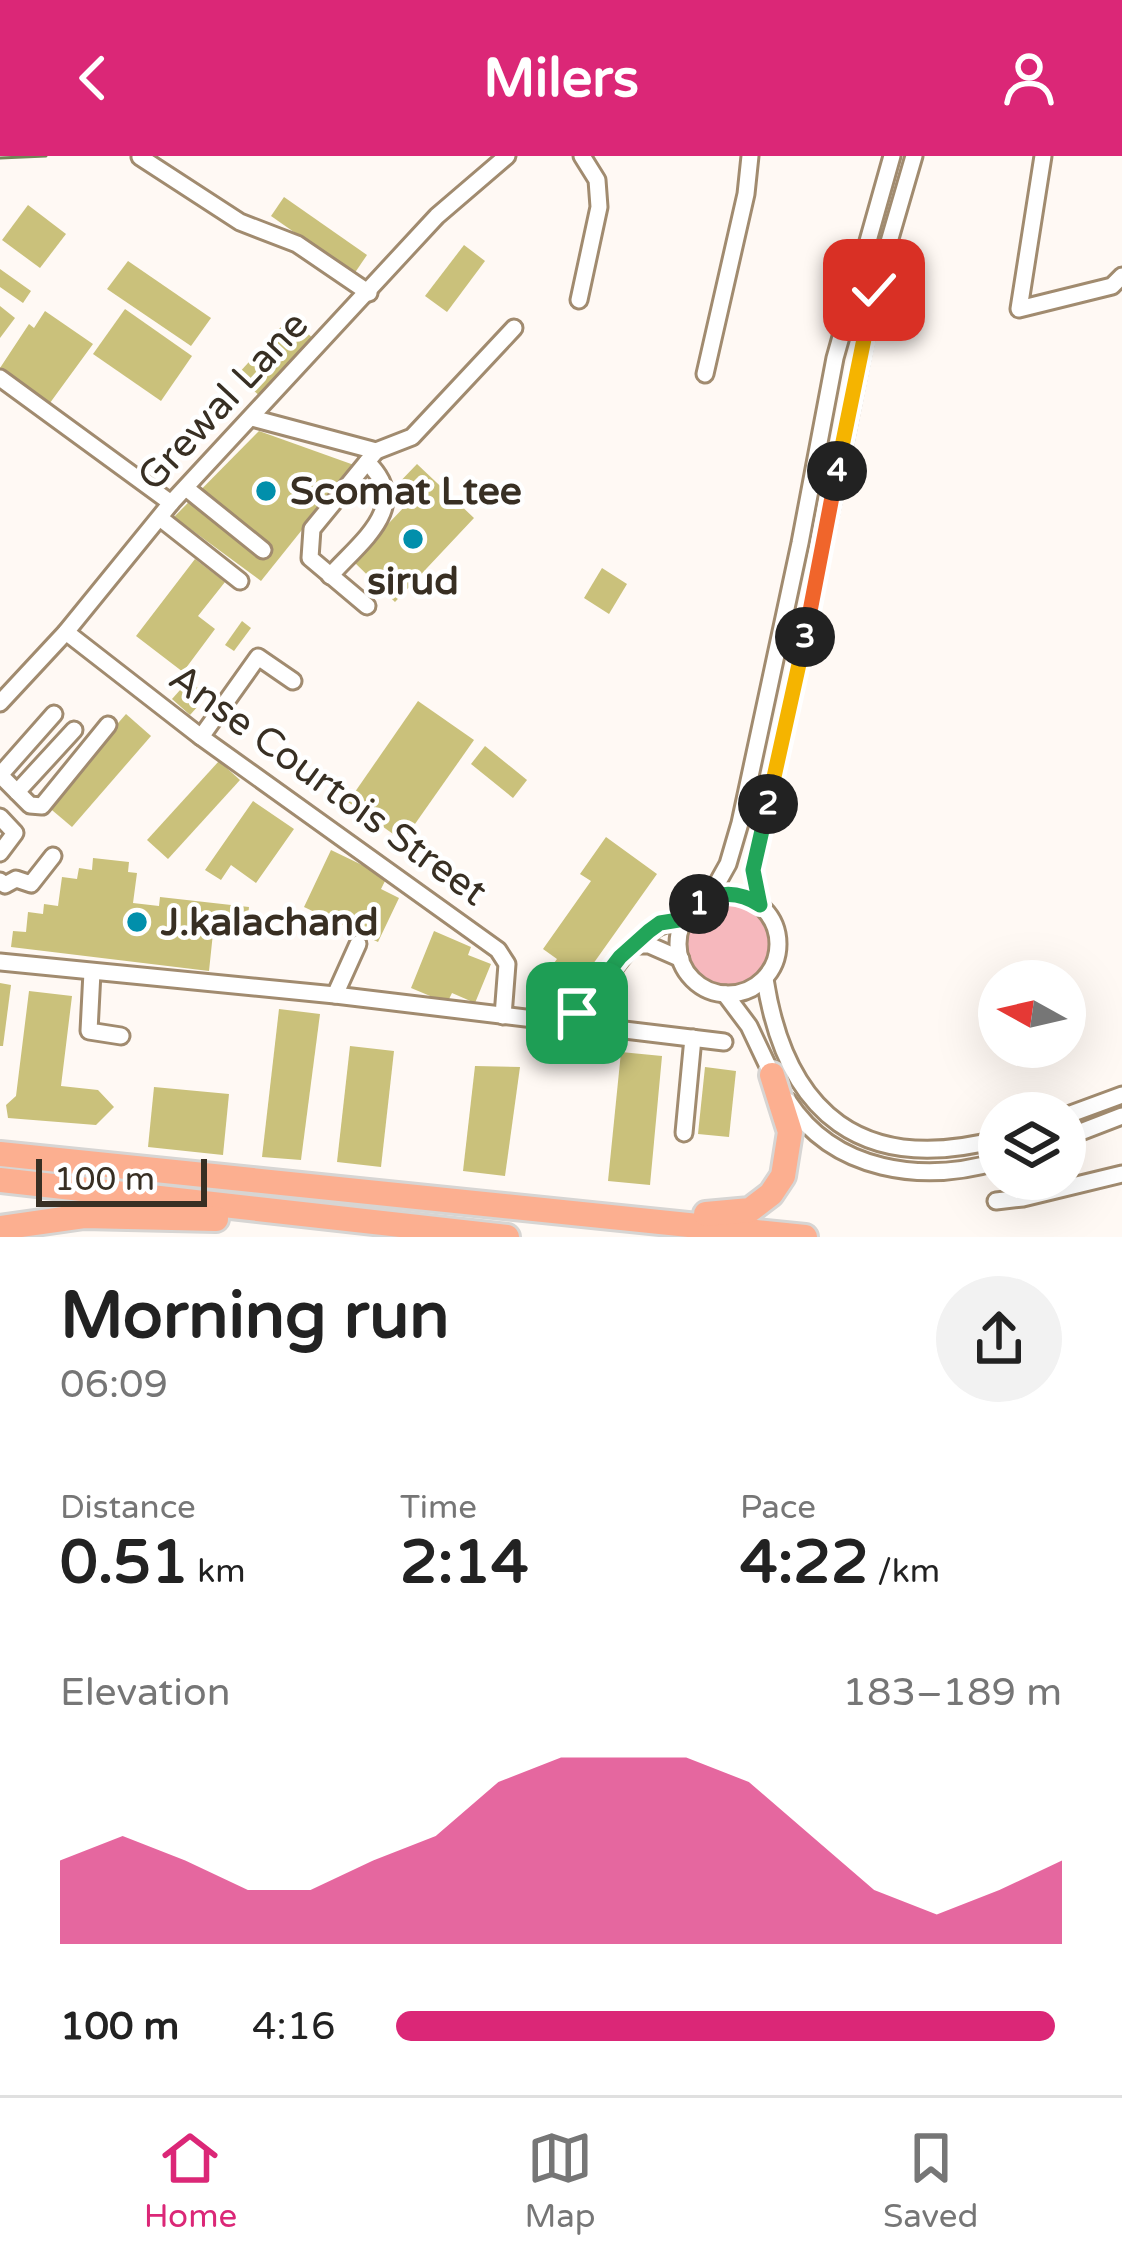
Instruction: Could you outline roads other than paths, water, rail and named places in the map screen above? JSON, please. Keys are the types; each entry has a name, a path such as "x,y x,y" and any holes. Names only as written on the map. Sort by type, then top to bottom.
{"highway":[{"path":"619,1217 737,1213 750,1210 771,1194 786,1168 791,1142 772,1075"},
{"path":"0,1154 806,1237"},
{"path":"0,1180 507,1237"},
{"path":"0,1191 81,1199 161,1197"},
{"path":"0,1228 84,1216 172,1216 391,1237"}],"street":[{"name":"Grewal Lane","path":"0,703 66,632 171,503 437,216 507,156"},
{"path":"579,301 598,207 597,180 582,156"},
{"path":"705,374 746,194 750,156"},
{"path":"892,156 835,358 740,824 728,864 709,898 685,919 680,932 681,959 693,980 725,994 809,1128 862,1161 910,1172 978,1166"},
{"path":"760,905 753,870 874,290 914,156"},
{"path":"1042,156 1019,309 1112,286 1122,276"},
{"path":"140,157 240,222 297,244 369,293"},
{"path":"367,606 310,558 311,529 372,456 412,437 514,328"},
{"path":"0,378 171,503"},
{"path":"252,418 372,456 386,489 386,506 330,576"},
{"path":"186,488 263,550"},
{"path":"160,518 240,581"},
{"name":"Anse Courtois Street","path":"66,632 201,736 498,950 507,964 503,1016"},
{"path":"201,736 258,657 292,681"},
{"path":"54,714 0,775 30,805 42,806 109,725"},
{"path":"17,792 74,730"},
{"path":"0,817 15,833 0,853"},
{"path":"0,881 31,884 53,856"},
{"path":"709,898 736,894 760,905 770,915 778,941 765,979 746,991 725,994"},
{"path":"561,1021 577,1013 620,957 660,923 685,919"},
{"path":"335,995 358,944"},
{"path":"634,945 649,945 681,959"},
{"path":"0,962 335,995 724,1042"},
{"path":"92,972 89,1031 122,1036"},
{"path":"765,979 774,1026 802,1084 843,1127 886,1147 912,1151 978,1143"},
{"path":"684,1132 694,1038"},
{"path":"1086,1108 1122,1095"},
{"path":"1086,1130 1122,1116"},
{"path":"996,1201 1122,1174"}],"waterway":[{"path":"0,158 46,156"}],"place":[{"name":"Scomat Ltee","path":"266,491"},
{"name":"sirud","path":"413,539"},
{"name":"J.kalachand","path":"137,922"}]}
